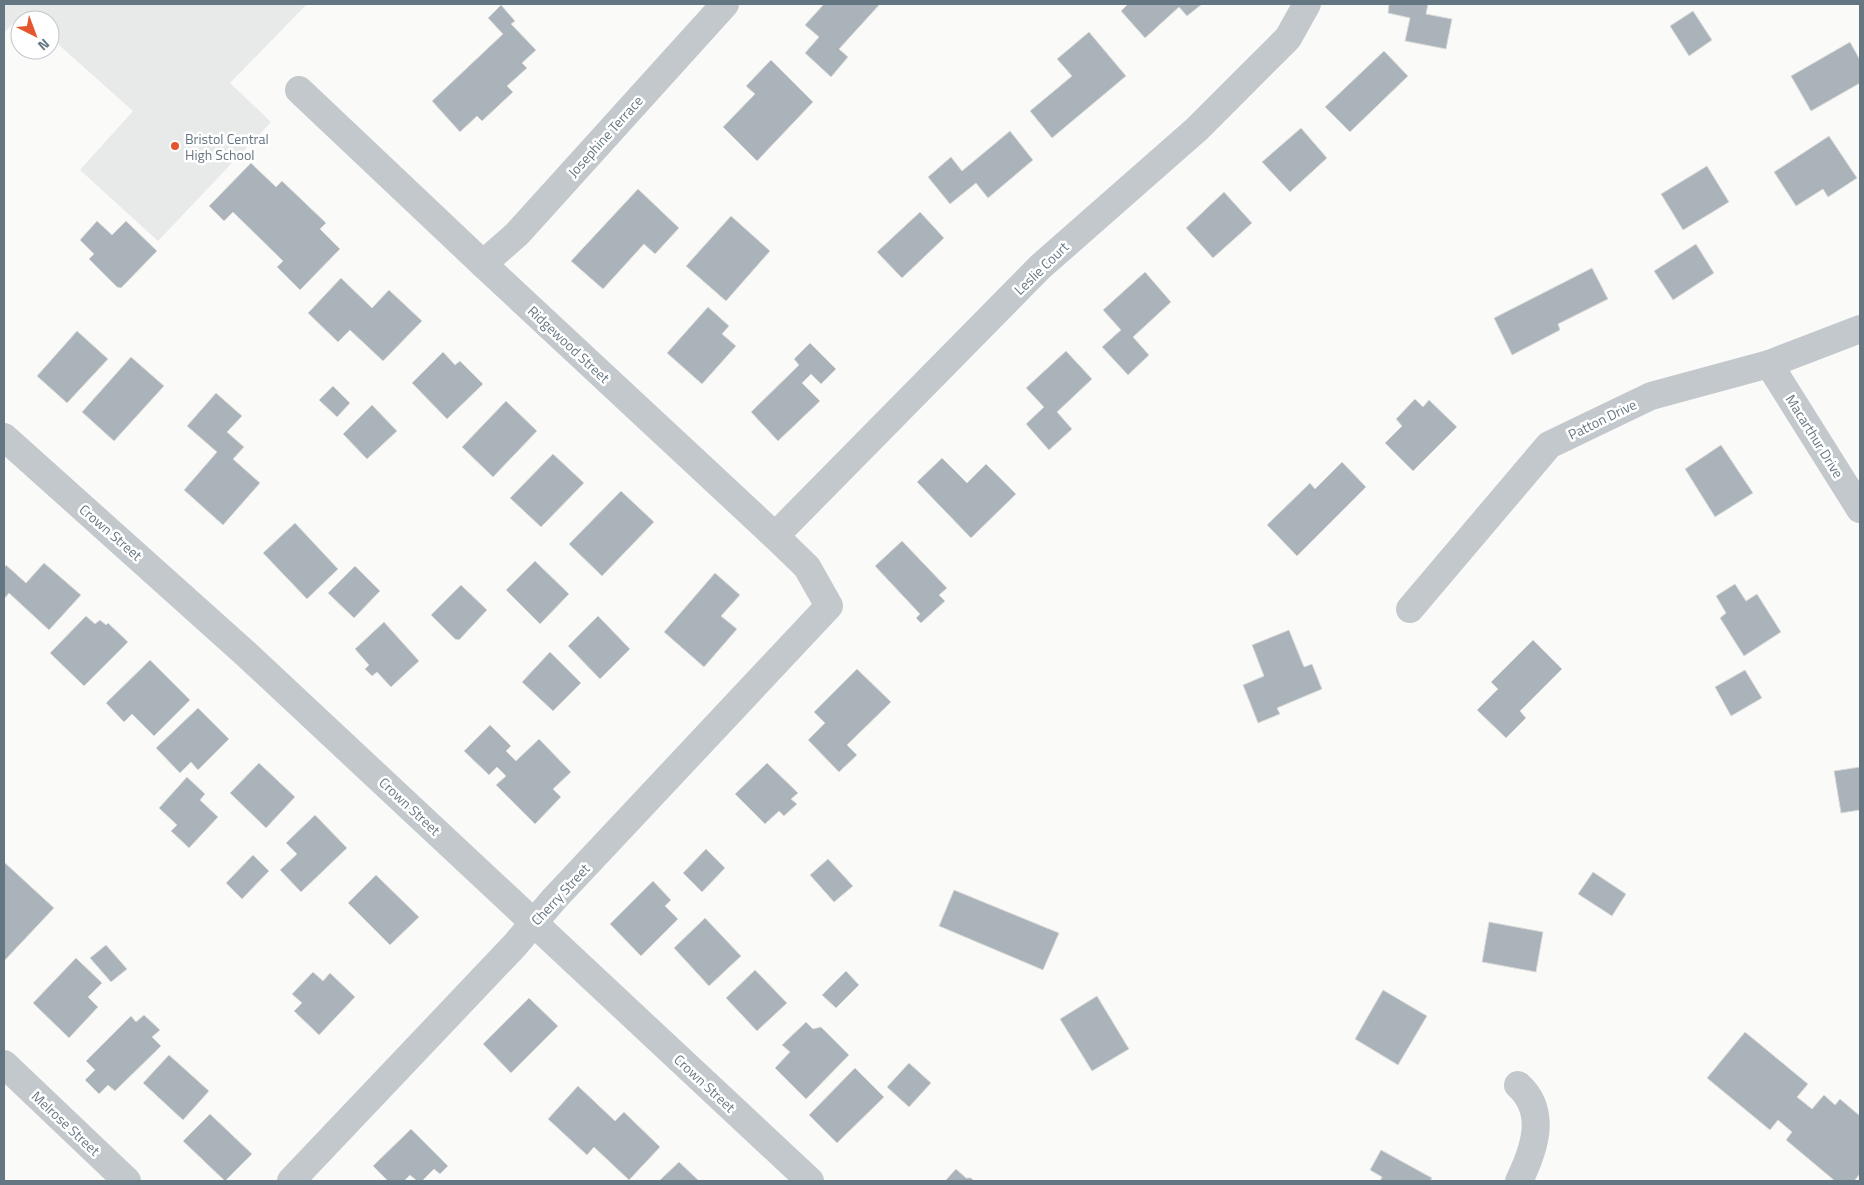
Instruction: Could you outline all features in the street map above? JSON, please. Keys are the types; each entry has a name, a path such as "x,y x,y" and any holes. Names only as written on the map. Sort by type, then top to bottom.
{"street":[{"name":"Josephine Terrace","path":"483,264 516,234 724,4"},
{"name":"Leslie Court","path":"776,536 1040,267 1196,129 1288,38 1307,4"},
{"name":"Ridgewood Street","path":"299,90 776,536 807,567 829,606"},
{"name":"Patton Drive","path":"1410,609 1549,445 1651,396 1769,364 1860,329"},
{"name":"Macarthur Drive","path":"1769,364 1860,508"},
{"name":"Crown Street","path":"4,438 252,659 810,1181"},
{"name":"Cherry Street","path":"291,1181 829,606"},
{"name":"Melrose Street","path":"4,1064 127,1181"},
{"path":"1518,1085 1527,1093 1533,1108 1537,1132 1531,1156 1519,1181"}],"shaded area":[{"name":"Bristol Central High School","path":"4,4 307,4 230,83 271,122 158,241 80,170 133,111 60,46 60,10 10,10 10,27 4,33"}],"building":[{"path":"824,4 880,4 839,49 848,57 831,77 805,53 819,37 805,25"},
{"path":"1128,4 1202,4 1187,16 1179,7 1145,38 1121,11"},
{"path":"1389,4 1428,4 1426,14 1452,19 1446,49 1405,41 1410,18 1388,13"},
{"path":"501,5 515,21 511,24 536,50 522,63 527,68 507,86 513,92 482,121 477,116 460,132 432,101 503,34 488,18"},
{"path":"1693,11 1712,40 1689,56 1670,26"},
{"path":"1089,32 1126,76 1052,138 1030,111 1072,76 1057,59"},
{"path":"1850,42 1860,60 1860,83 1811,111 1791,76"},
{"path":"1384,51 1408,76 1350,132 1325,107"},
{"path":"771,60 813,102 757,161 723,127 755,94 746,86"},
{"path":"1301,128 1327,158 1290,192 1262,162"},
{"path":"1010,131 1033,160 988,198 976,183 950,204 928,177 951,157 962,171"},
{"path":"1829,136 1857,178 1828,197 1823,189 1796,206 1774,172"},
{"path":"251,163 276,187 282,181 326,223 320,229 340,249 300,290 277,267 283,261 233,212 224,221 209,206"},
{"path":"1707,166 1729,202 1683,230 1661,194"},
{"path":"638,189 679,228 655,254 644,244 603,289 571,261"},
{"path":"1224,192 1252,223 1213,258 1186,228"},
{"path":"920,212 944,238 902,278 877,252"},
{"path":"731,216 770,251 726,301 686,266"},
{"path":"97,221 112,235 126,221 157,251 121,288 117,287 89,259 94,254 80,240"},
{"path":"1696,244 1714,273 1673,300 1654,271"},
{"path":"1592,268 1608,299 1558,324 1560,330 1512,355 1494,318"},
{"path":"1145,272 1171,302 1133,337 1149,355 1128,375 1102,347 1121,330 1103,310"},
{"path":"341,278 372,308 389,290 422,321 383,361 350,330 338,342 308,313"},
{"path":"708,307 729,326 722,334 736,346 702,384 667,353"},
{"path":"77,331 108,359 67,403 37,376"},
{"path":"810,343 836,369 821,384 811,374 802,383 820,401 778,441 751,412 799,365 794,359"},
{"path":"1066,351 1092,379 1057,412 1072,429 1049,450 1026,424 1044,407 1026,388"},
{"path":"443,352 455,365 460,361 483,384 447,419 412,383"},
{"path":"131,357 164,386 114,441 82,412"},
{"path":"333,386 350,403 337,417 319,400"},
{"path":"216,393 242,416 227,432 244,447 233,459 260,483 223,525 184,490 217,452 187,426"},
{"path":"1415,399 1423,407 1429,400 1457,427 1413,471 1385,443 1402,426 1396,419"},
{"path":"506,401 537,431 493,477 462,447"},
{"path":"372,405 397,431 367,459 343,434"},
{"path":"1721,445 1753,493 1715,517 1685,469"},
{"path":"553,454 584,483 541,527 510,498"},
{"path":"942,458 967,483 986,464 1016,494 971,538 917,482"},
{"path":"1342,462 1366,487 1297,556 1267,525 1310,483 1315,489"},
{"path":"621,491 654,522 602,576 569,544"},
{"path":"295,523 338,569 307,599 263,553"},
{"path":"902,541 947,588 939,595 945,601 921,623 916,618 920,614 875,566"},
{"path":"535,561 569,594 540,624 506,590"},
{"path":"44,563 81,595 49,630 9,593 4,599 4,568 6,565 26,583"},
{"path":"355,566 380,591 354,618 328,593"},
{"path":"715,573 740,595 721,616 737,629 704,667 664,632"},
{"path":"1735,584 1746,601 1757,594 1781,632 1744,656 1720,618 1726,613 1716,596"},
{"path":"461,585 487,610 459,640 455,639 431,615"},
{"path":"86,616 95,624 100,620 106,625 108,623 128,642 84,686 50,653"},
{"path":"598,616 630,649 600,679 568,646"},
{"path":"384,622 419,661 391,687 377,672 372,676 365,669 369,665 355,649"},
{"path":"1289,630 1304,667 1312,664 1322,689 1277,708 1280,714 1258,723 1243,685 1264,676 1252,645"},
{"path":"1533,640 1562,669 1520,711 1526,718 1506,738 1477,710 1498,689 1491,682"},
{"path":"550,652 581,683 553,711 522,682"},
{"path":"150,660 190,700 154,736 132,714 124,722 106,703"},
{"path":"857,669 891,702 847,745 857,755 839,772 808,740 825,723 814,712"},
{"path":"1745,670 1762,698 1731,716 1715,687"},
{"path":"198,708 229,739 198,770 191,762 180,773 156,748"},
{"path":"490,725 511,746 506,751 516,761 539,739 571,772 553,789 561,797 535,824 496,785 506,776 497,767 489,775 464,751"},
{"path":"259,763 295,797 266,828 230,793"},
{"path":"767,763 798,793 791,799 797,804 784,816 779,811 765,824 735,794"},
{"path":"1860,767 1860,810 1841,813 1834,771"},
{"path":"187,777 205,794 200,800 218,817 189,848 171,831 177,825 159,808"},
{"path":"315,815 347,848 301,892 280,870 297,854 286,843"},
{"path":"706,849 725,868 702,892 683,873"},
{"path":"253,855 269,871 242,899 226,883"},
{"path":"828,859 853,886 834,902 810,875"},
{"path":"4,862 54,908 4,961"},
{"path":"1593,872 1626,894 1612,916 1578,894"},
{"path":"376,875 419,917 390,945 348,903"},
{"path":"653,881 671,900 665,906 678,919 641,956 610,924"},
{"path":"954,890 1059,933 1043,970 939,926"},
{"path":"705,918 741,956 709,986 674,948"},
{"path":"1489,922 1543,932 1536,972 1482,962"},
{"path":"106,945 127,969 111,982 90,958"},
{"path":"76,958 102,983 88,997 98,1007 69,1038 33,1003"},
{"path":"755,970 787,1003 757,1031 726,998"},
{"path":"846,971 859,985 836,1008 822,995"},
{"path":"313,972 323,981 330,973 355,997 319,1035 294,1011 302,1003 292,994"},
{"path":"1383,990 1427,1016 1398,1065 1355,1039"},
{"path":"1097,996 1129,1049 1092,1071 1060,1019"},
{"path":"529,998 558,1026 511,1073 483,1044"},
{"path":"144,1015 160,1030 152,1037 161,1046 115,1091 108,1085 99,1094 85,1080 95,1070 86,1061 131,1016 136,1022"},
{"path":"806,1022 813,1029 821,1027 849,1055 806,1099 775,1068 790,1052 782,1045"},
{"path":"1745,1032 1808,1084 1797,1097 1812,1109 1824,1095 1835,1105 1840,1099 1860,1116 1860,1174 1854,1181 1835,1181 1786,1140 1792,1132 1778,1120 1770,1130 1707,1078"},
{"path":"169,1055 209,1091 183,1120 143,1083"},
{"path":"909,1063 931,1083 909,1107 887,1087"},
{"path":"855,1068 884,1097 837,1143 809,1115"},
{"path":"578,1086 615,1121 624,1112 660,1147 629,1180 594,1147 587,1155 548,1119"},
{"path":"210,1114 252,1154 225,1181 183,1141"},
{"path":"411,1129 448,1166 440,1174 434,1169 422,1181 417,1181 410,1175 404,1181 388,1181 373,1166"},
{"path":"1381,1150 1432,1178 1430,1181 1380,1181 1382,1177 1370,1170"},
{"path":"679,1162 699,1181 659,1181"},
{"path":"956,1169 966,1178 971,1178 974,1181 945,1181"}],"place":[{"name":"Bristol Central High School","path":"175,146"}]}
